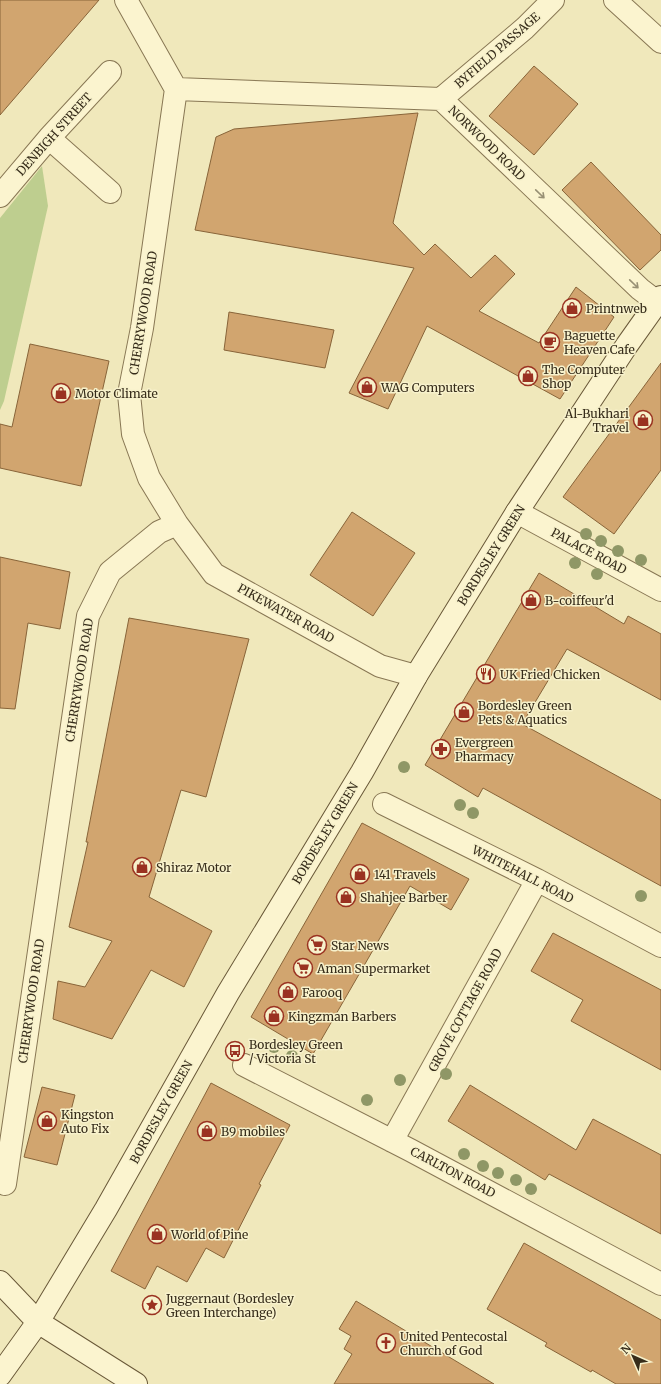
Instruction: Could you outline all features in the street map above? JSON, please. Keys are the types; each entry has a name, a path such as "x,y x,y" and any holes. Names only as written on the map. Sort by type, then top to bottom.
{"street":[{"path":"126,0 176,89"},
{"name":"BYFIELD PASSAGE","path":"441,99 525,28 553,0"},
{"path":"615,0 661,42"},
{"name":"DENBIGH STREET","path":"0,196 110,72"},
{"name":"NORWOOD ROAD","path":"176,89 441,99 640,290 659,300"},
{"name":"CHERRYWOOD ROAD","path":"5,1184 88,616 110,572 159,532 177,524 148,478 133,434 128,394 142,328 176,89"},
{"path":"50,138 110,192"},
{"name":"BORDESLEY GREEN","path":"0,1375 38,1322 106,1209 224,1000 362,772 416,676 517,512 627,345 659,300"},
{"name":"PALACE ROAD","path":"517,512 661,590"},
{"name":"PIKEWATER ROAD","path":"177,524 214,574 380,666 416,676"},
{"name":"WHITEHALL ROAD","path":"384,804 537,880 661,946"},
{"name":"GROVE COTTAGE ROAD","path":"392,1140 537,880"},
{"name":"CARLTON ROAD","path":"244,1064 392,1140 661,1284"},
{"path":"0,1282 38,1322 136,1384"}],"green space":[{"path":"42,166 48,206 4,401 0,410 0,218"}],"building":[{"path":"0,0 99,0 0,115"},
{"path":"534,66 578,104 534,155 489,116"},
{"path":"418,113 393,223 424,255 435,244 471,278 495,255 515,274 479,311 539,343 576,287 614,317 560,399 427,326 388,409 349,393 414,268 195,230 216,137 234,129"},
{"path":"591,162 661,235 661,250 640,270 562,190"},
{"path":"229,312 334,330 325,368 224,350"},
{"name":"Motor Climate","path":"30,344 109,361 81,486 0,468 0,424 12,427"},
{"path":"661,363 661,470 614,534 563,497"},
{"path":"352,512 415,553 373,616 310,575"},
{"path":"0,557 70,572 60,629 28,623 15,709 0,708"},
{"path":"539,573 624,624 628,616 661,634 661,700 567,649 522,724 661,800 661,886 483,788 478,797 425,765"},
{"path":"129,618 249,639 206,797 181,790 149,897 212,931 184,987 151,970 112,1039 53,1019 58,981 85,987 112,941 69,927 88,842 86,842"},
{"path":"362,823 469,879 451,910 410,886 313,1054 251,1017"},
{"path":"553,933 661,990 661,1070 571,1021 583,1000 531,971"},
{"path":"211,1083 290,1125 259,1184 261,1185 224,1258 206,1248 187,1282 157,1266 145,1289 111,1271"},
{"path":"470,1085 576,1150 593,1119 661,1155 661,1234 549,1174 545,1180 448,1121"},
{"path":"42,1087 75,1095 57,1165 24,1157"},
{"path":"524,1243 661,1320 661,1384 616,1384 592,1370 591,1372 545,1346 547,1343 487,1309"},
{"name":"United Pentecostal Church of God","path":"356,1301 494,1384 334,1384 352,1354 344,1349 351,1336 339,1329"}],"place":[{"name":"Printnweb","path":"572,308"},
{"name":"Baguette Heaven Cafe","path":"550,342"},
{"name":"The Computer Shop","path":"528,376"},
{"name":"WAG Computers","path":"367,387"},
{"name":"Motor Climate","path":"61,393"},
{"name":"Al-Bukhari Travel","path":"643,420"},
{"name":"B-coiffeur'd","path":"531,600"},
{"name":"UK Fried Chicken","path":"486,674"},
{"name":"Bordesley Green Pets & Aquatics","path":"464,712"},
{"name":"Evergreen Pharmacy","path":"441,749"},
{"name":"Shiraz Motor","path":"142,867"},
{"name":"141 Travels","path":"360,874"},
{"name":"Shahjee Barber","path":"346,897"},
{"name":"Star News","path":"317,945"},
{"name":"Aman Supermarket","path":"303,968"},
{"name":"Farooq","path":"288,992"},
{"name":"Kingzman Barbers","path":"274,1016"},
{"name":"Bordesley Green / Victoria St","path":"235,1051"},
{"name":"Kingston Auto Fix","path":"47,1121"},
{"name":"B9 mobiles","path":"207,1131"},
{"name":"World of Pine","path":"157,1234"},
{"name":"Juggernaut (Bordesley Green Interchange)","path":"152,1305"},
{"name":"United Pentecostal Church of God","path":"386,1343"}]}
